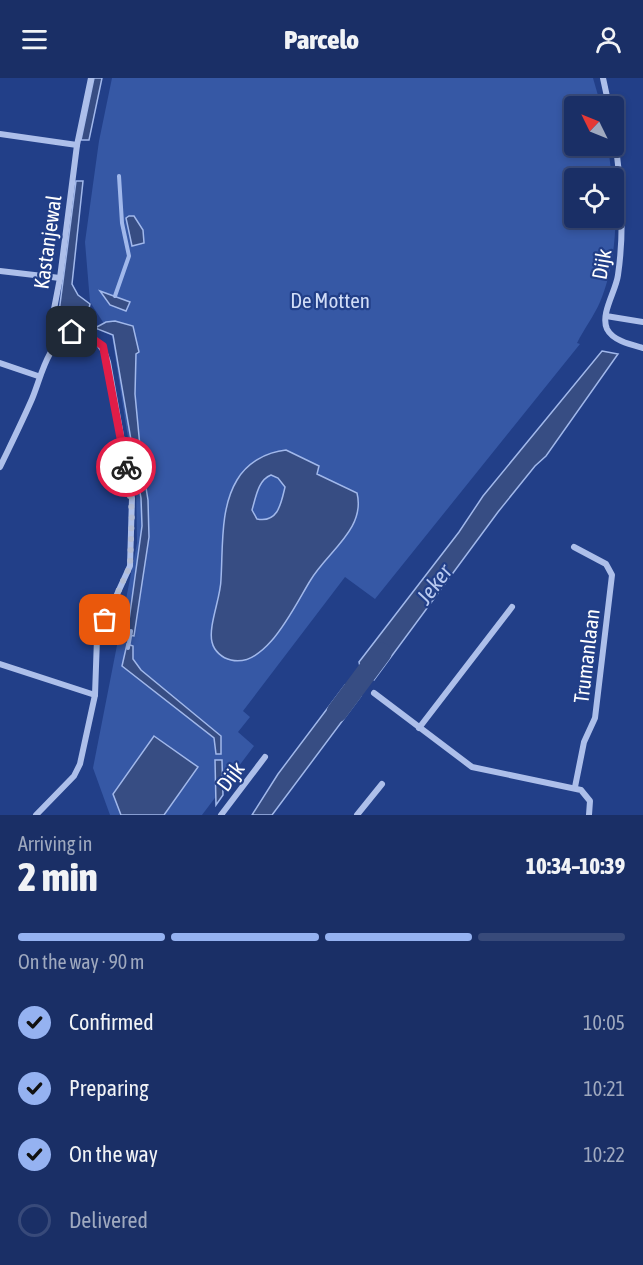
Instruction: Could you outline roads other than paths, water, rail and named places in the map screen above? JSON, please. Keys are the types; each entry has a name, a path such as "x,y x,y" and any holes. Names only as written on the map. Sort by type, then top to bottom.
{"street":[{"name":"Kastanjewal","path":"63,336 54,309 77,146 91,78"},
{"path":"603,78 607,96"},
{"path":"0,134 77,146"},
{"name":"Dijk","path":"616,156 623,234 617,279 606,316 607,328 612,335 643,348"},
{"path":"0,271 60,278"},
{"path":"606,316 643,322"},
{"path":"0,467 33,395 38,376 54,347 63,336 72,332 87,335 103,346 132,498 130,566 97,638 95,695 80,764 74,776 36,815"},
{"path":"0,363 38,376"},
{"name":"Trumanlaan","path":"574,547 606,564 612,575 595,718 584,742 575,788"},
{"path":"419,728 512,607"},
{"path":"0,664 95,695"},
{"path":"374,693 472,767 575,788 587,795 590,801 589,815"},
{"name":"Dijk","path":"221,815 265,757"},
{"path":"357,815 382,784"}],"water":[{"path":"94,78 102,78 89,140 81,140"},
{"path":"76,181 83,181 72,284 78,295 90,304 85,324 62,316 59,312"},
{"path":"134,216 143,230 144,243 132,246 126,218"},
{"path":"100,291 130,302 126,311 110,305"},
{"path":"115,321 133,326 139,352 136,354 135,394 148,500 149,537 134,636 127,635 142,526 141,498 113,335 95,328 106,322"},
{"path":"602,351 618,354 546,456 535,466 498,512 374,680 361,671 359,662 459,532 483,496"},
{"path":"286,450 319,466 317,474 357,493 356,518 343,540 317,570 278,633 256,655 244,660 231,660 217,651 211,635 220,586 225,515 232,491 246,468 258,459","holes":["271,475 278,478 285,487 277,511 270,518 257,519 252,510 260,485"]},
{"path":"127,644 133,646 133,659 141,670 221,736 221,754 216,754 214,738 122,666"},
{"path":"345,685 361,696 272,815 252,815 278,774"},
{"path":"154,736 198,767 164,815 121,815 113,794"},
{"path":"215,760 222,760 223,795 216,805"}],"waterway":[{"path":"115,296 129,256 122,223 119,176"},
{"path":"128,648 131,631"},
{"name":"Jeker","path":"337,712 381,653"}],"park label":[{"name":"De Motten","path":"330,300"}]}
